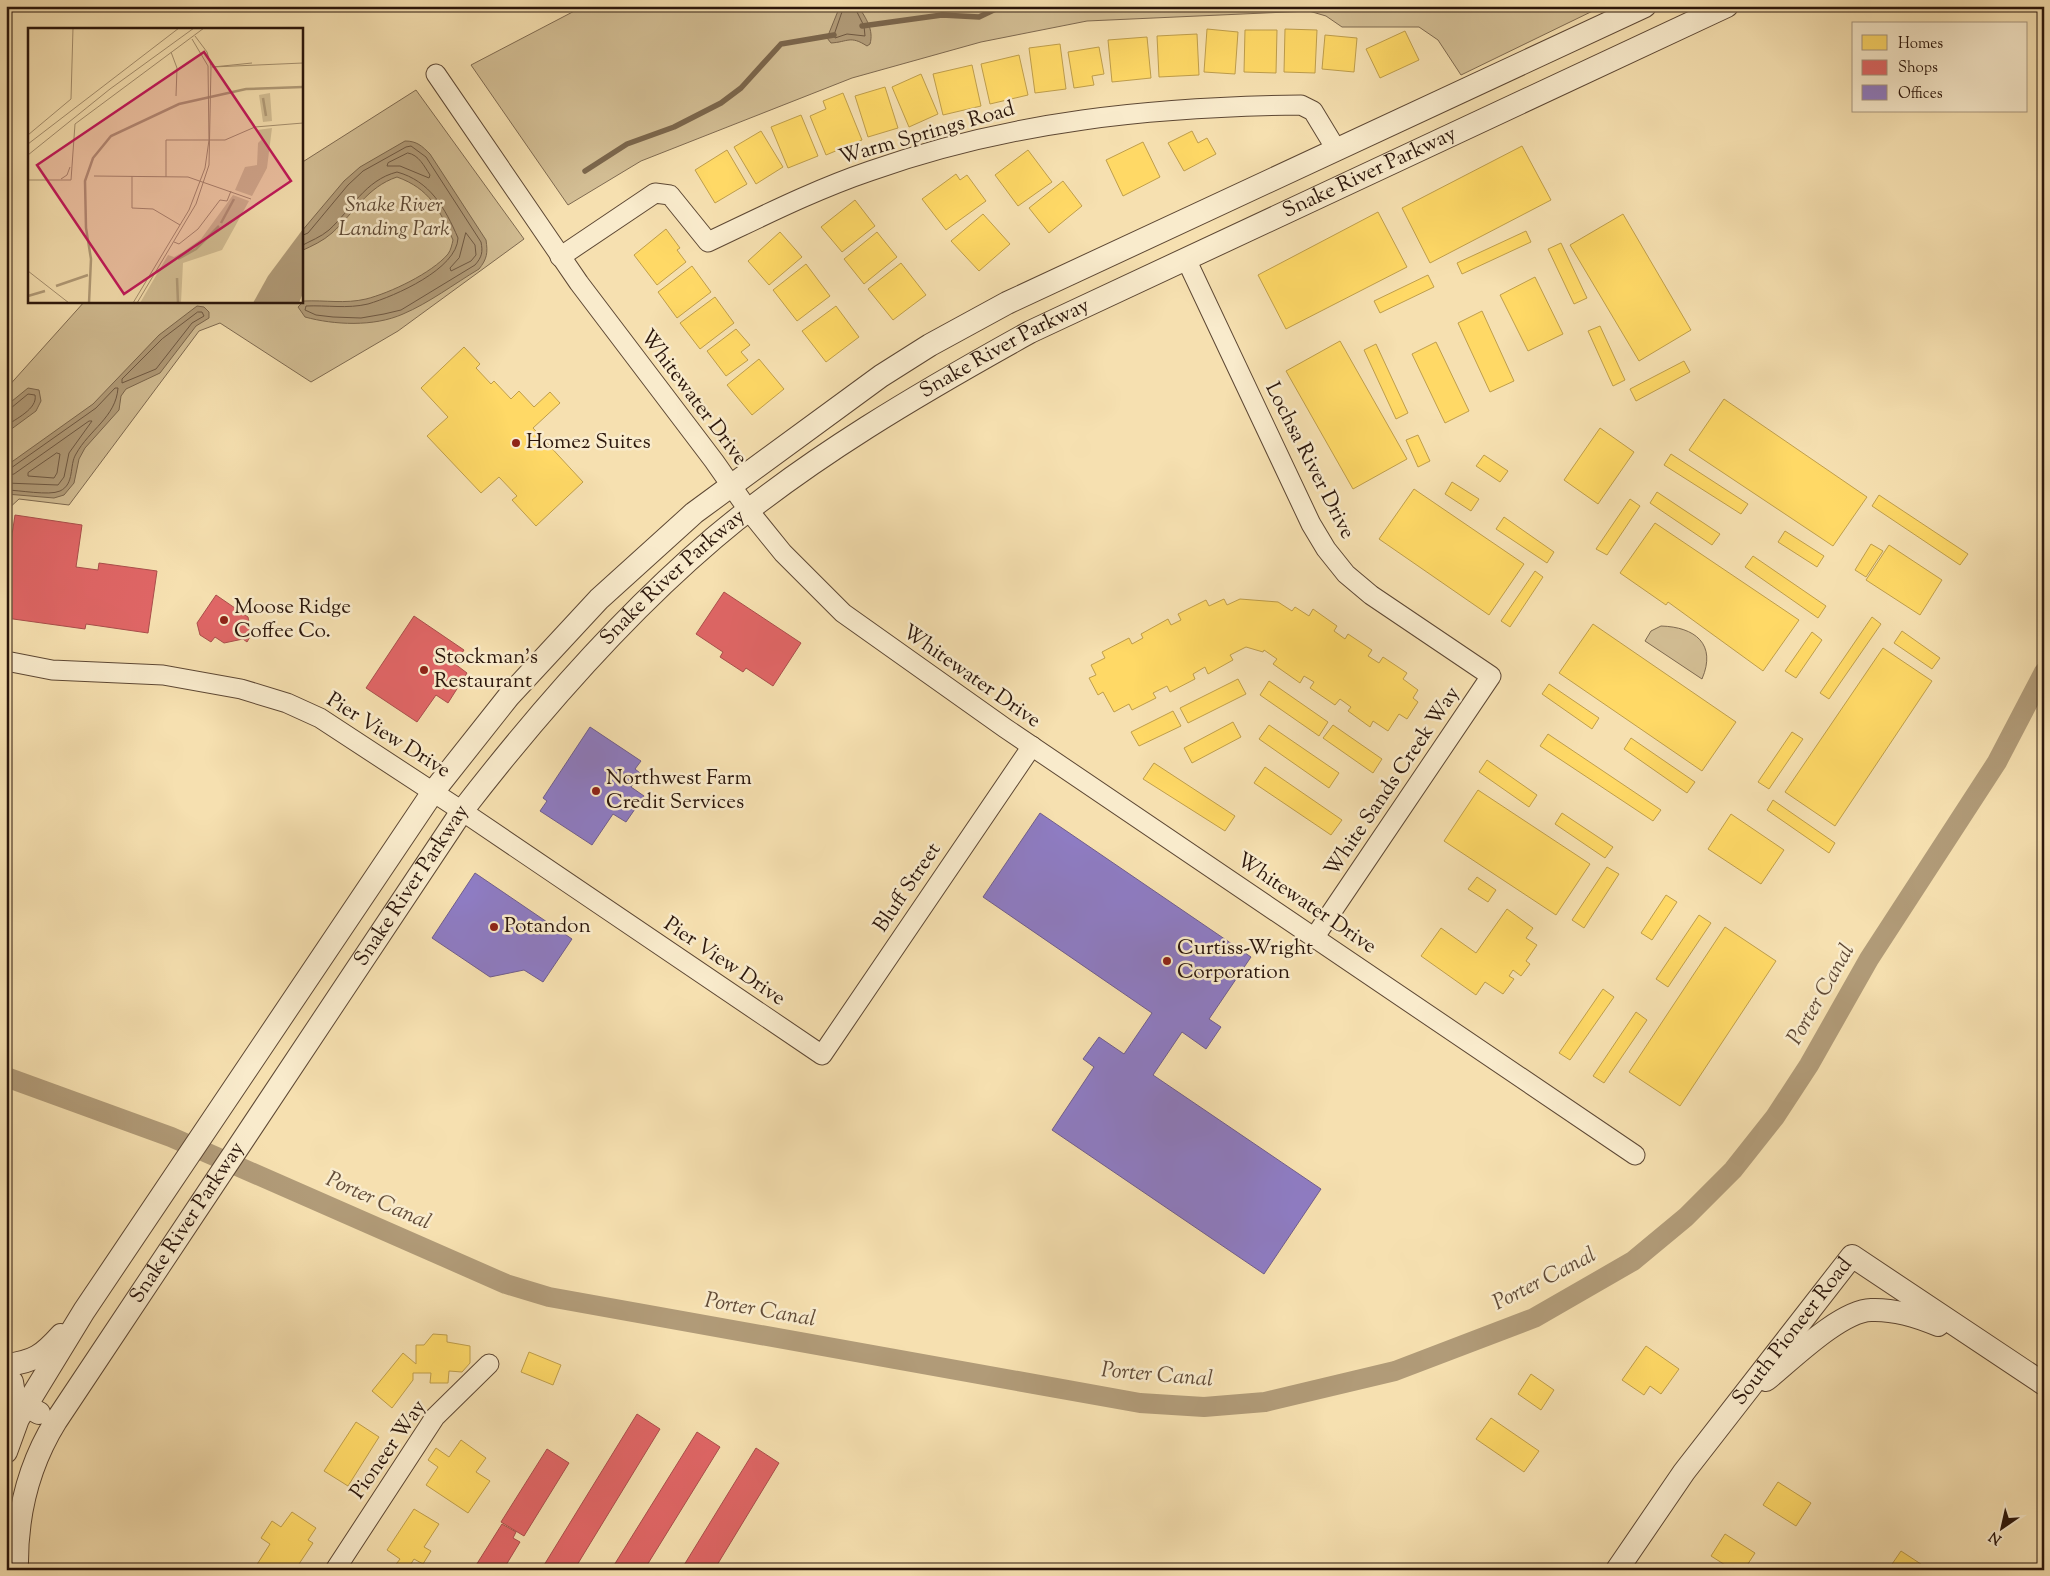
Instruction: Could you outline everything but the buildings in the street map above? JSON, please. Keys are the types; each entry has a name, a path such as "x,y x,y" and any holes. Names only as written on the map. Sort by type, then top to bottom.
{"street":[{"name":"Snake River Parkway","path":"6,1452 18,1420 16,1403 84,1311 433,792 509,696 573,626 599,599 694,513 881,376 930,345 1007,304 1645,6"},
{"name":"Snake River Parkway","path":"17,1570 18,1535 24,1496 36,1458 56,1421 238,1144 462,811 514,746 655,592 714,538 864,429 926,389 1030,332 1727,6"},
{"name":"Whitewater Drive","path":"436,74 560,257 749,511 783,553 843,613 1032,746 1635,1155"},
{"name":"Warm Springs Road","path":"560,257 655,193 670,195 708,242 821,190 871,170 978,139 1060,122 1175,109 1301,105 1313,111 1336,149"},
{"name":"Lochsa River Drive","path":"1186,259 1309,519 1326,549 1346,574 1371,595 1491,676"},
{"name":"Pier View Drive","path":"6,661 52,670 164,675 241,689 287,703 320,718 462,811 822,1056"},
{"name":"White Sands Creek Way","path":"1314,938 1491,676"},
{"name":"Bluff Street","path":"822,1056 1032,746"},
{"name":"South Pioneer Road","path":"1617,1570 1684,1472 1852,1256 2044,1384"},
{"path":"1736,1405 1838,1322 1860,1312 1887,1310 1912,1315 1975,1339"},
{"path":"6,1365 30,1362 44,1353 84,1311"},
{"name":"Pioneer Way","path":"335,1570 435,1417 489,1364"},
{"path":"6,1379 12,1382 16,1403 56,1421"}],"green space":[{"path":"584,6 1603,6 1461,75 1438,40 1419,27 1342,27 1326,16 1309,11 1087,21 981,42 852,78 641,161 568,205 471,65"},
{"name":"Snake River Landing Park","path":"416,90 524,239 398,331 311,382 220,323 199,331 69,505 19,499 6,511 6,389 84,302 302,302 302,162"},
{"path":"1661,626 1684,630 1700,640 1705,647 1707,656 1702,679 1645,641 1651,631"}],"water":[{"path":"840,6 858,6 870,29 870,44 867,46 853,40 831,43 827,38"},
{"path":"405,141 419,144 430,154 486,240 487,252 484,262 479,269 432,299 413,310 392,318 367,323 341,323 305,317 298,307 304,301 350,301 376,296 398,287 432,268 441,261 451,247 453,240 432,201 418,188 397,177 377,187 329,236 302,250 302,231 344,181 360,167"},
{"path":"197,306 204,307 209,312 209,318 196,326 160,373 126,389 121,396 119,410 85,448 79,459 74,483 64,495 54,498 6,494 6,466 93,404 159,335"},
{"path":"28,388 39,390 41,401 36,411 6,433 6,406"}],"waterway":[{"path":"862,26 942,15 979,17 1002,6"},
{"path":"585,171 627,144 674,127 721,103 741,88 781,44 834,35"},
{"name":"Porter Canal","path":"6,1077 171,1137 506,1284 549,1297 1140,1403 1204,1407 1265,1402 1395,1371 1534,1318 1633,1261 1686,1217 1733,1170 1775,1117 1809,1065 1869,959 1997,762 2044,672"}],"place":[{"name":"Home2 Suites","path":"516,443"},
{"name":"Moose Ridge Coffee Co.","path":"224,620"},
{"name":"Stockman's Restaurant","path":"424,670"},
{"name":"Northwest Farm Credit Services","path":"596,791"},
{"name":"Potandon","path":"494,927"},
{"name":"Curtiss-Wright Corporation","path":"1167,961"}]}
